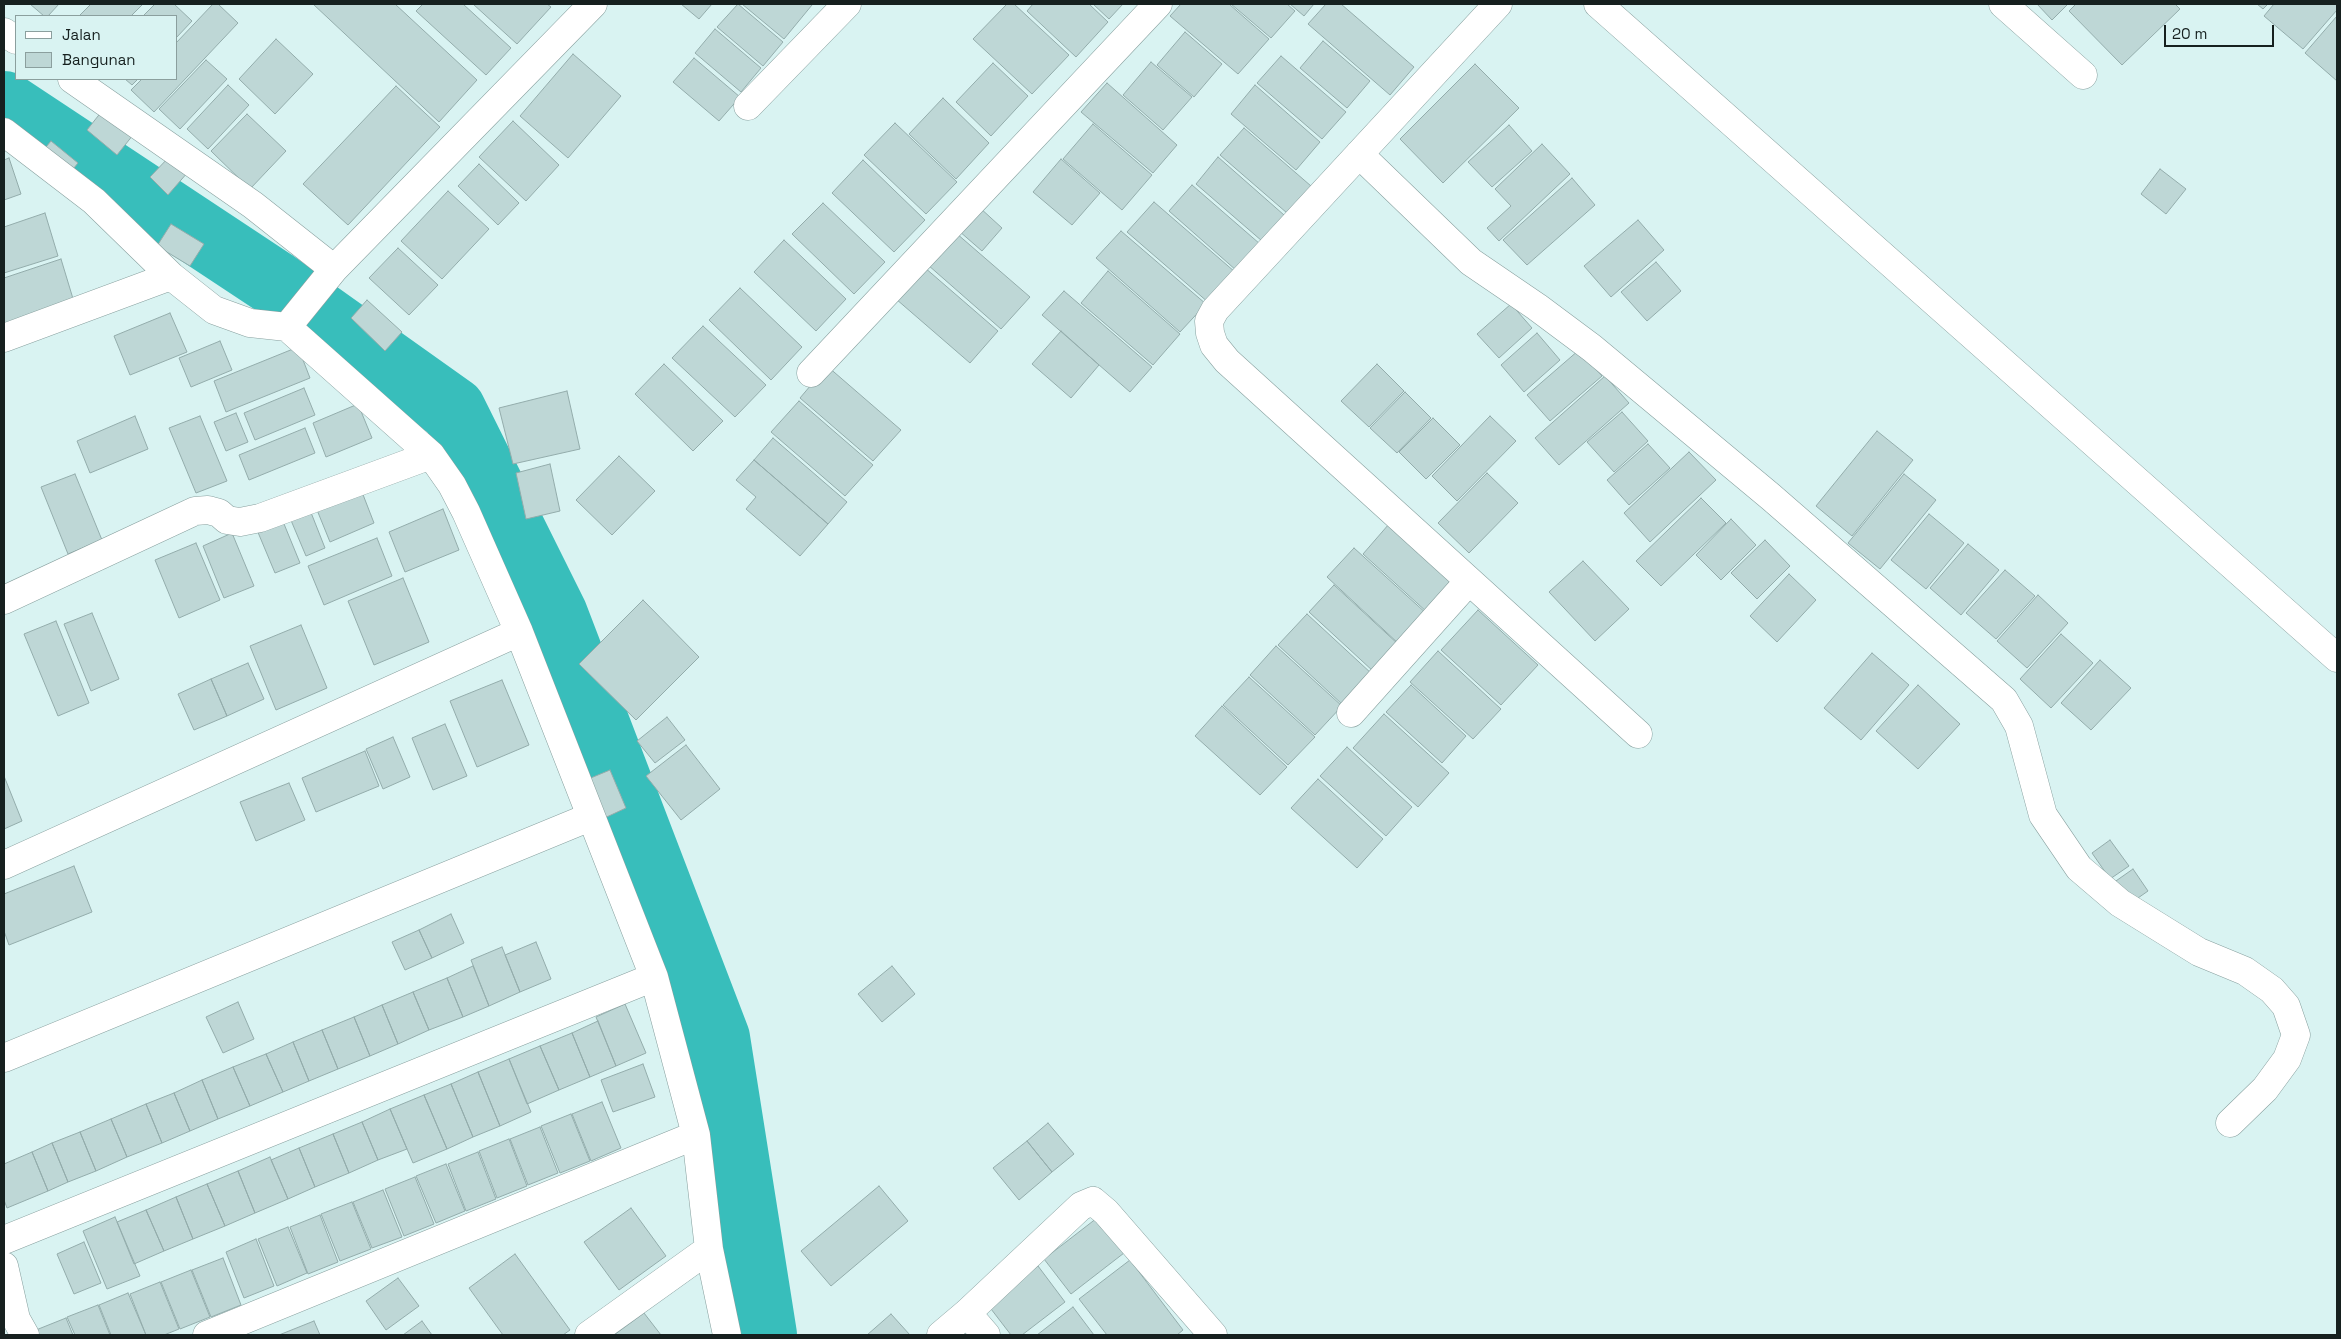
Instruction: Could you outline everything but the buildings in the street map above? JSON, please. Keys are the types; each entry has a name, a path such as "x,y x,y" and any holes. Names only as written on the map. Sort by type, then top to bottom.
{"street":[{"path":"291,323 329,276 593,4"},
{"path":"748,106 847,4"},
{"path":"811,373 1158,4"},
{"path":"1498,4 1215,310 1209,321 1210,333 1214,345 1227,361 1638,734"},
{"path":"1598,4 2337,658"},
{"path":"2003,4 2083,75"},
{"path":"4,32 15,39"},
{"path":"73,80 253,205 329,276"},
{"path":"4,132 94,201 171,276 214,310 250,323 291,323 432,455 452,485 466,512 519,632 654,977 696,1134 709,1248 727,1335"},
{"path":"1359,154 1471,262 1537,307 1592,348 1771,497 2004,700 2019,726 2043,815 2079,868 2120,903 2199,952 2245,971 2272,990 2286,1006 2296,1035 2287,1059 2264,1089 2230,1123"},
{"path":"4,338 171,276"},
{"path":"4,600 195,511 208,510 218,513 227,520 246,521 432,455"},
{"path":"1351,713 1469,581"},
{"path":"4,865 519,632"},
{"path":"4,1058 590,817"},
{"path":"4,1240 654,977"},
{"path":"207,1335 696,1134"},
{"path":"941,1335 1081,1206 1094,1201 1106,1212 1213,1335"},
{"path":"588,1335 709,1248"},
{"path":"4,1266 15,1328"},
{"path":"967,1313 986,1335"}],"waterway":[{"path":"4,104 273,282 453,410 555,615 717,1038 764,1335"}]}
